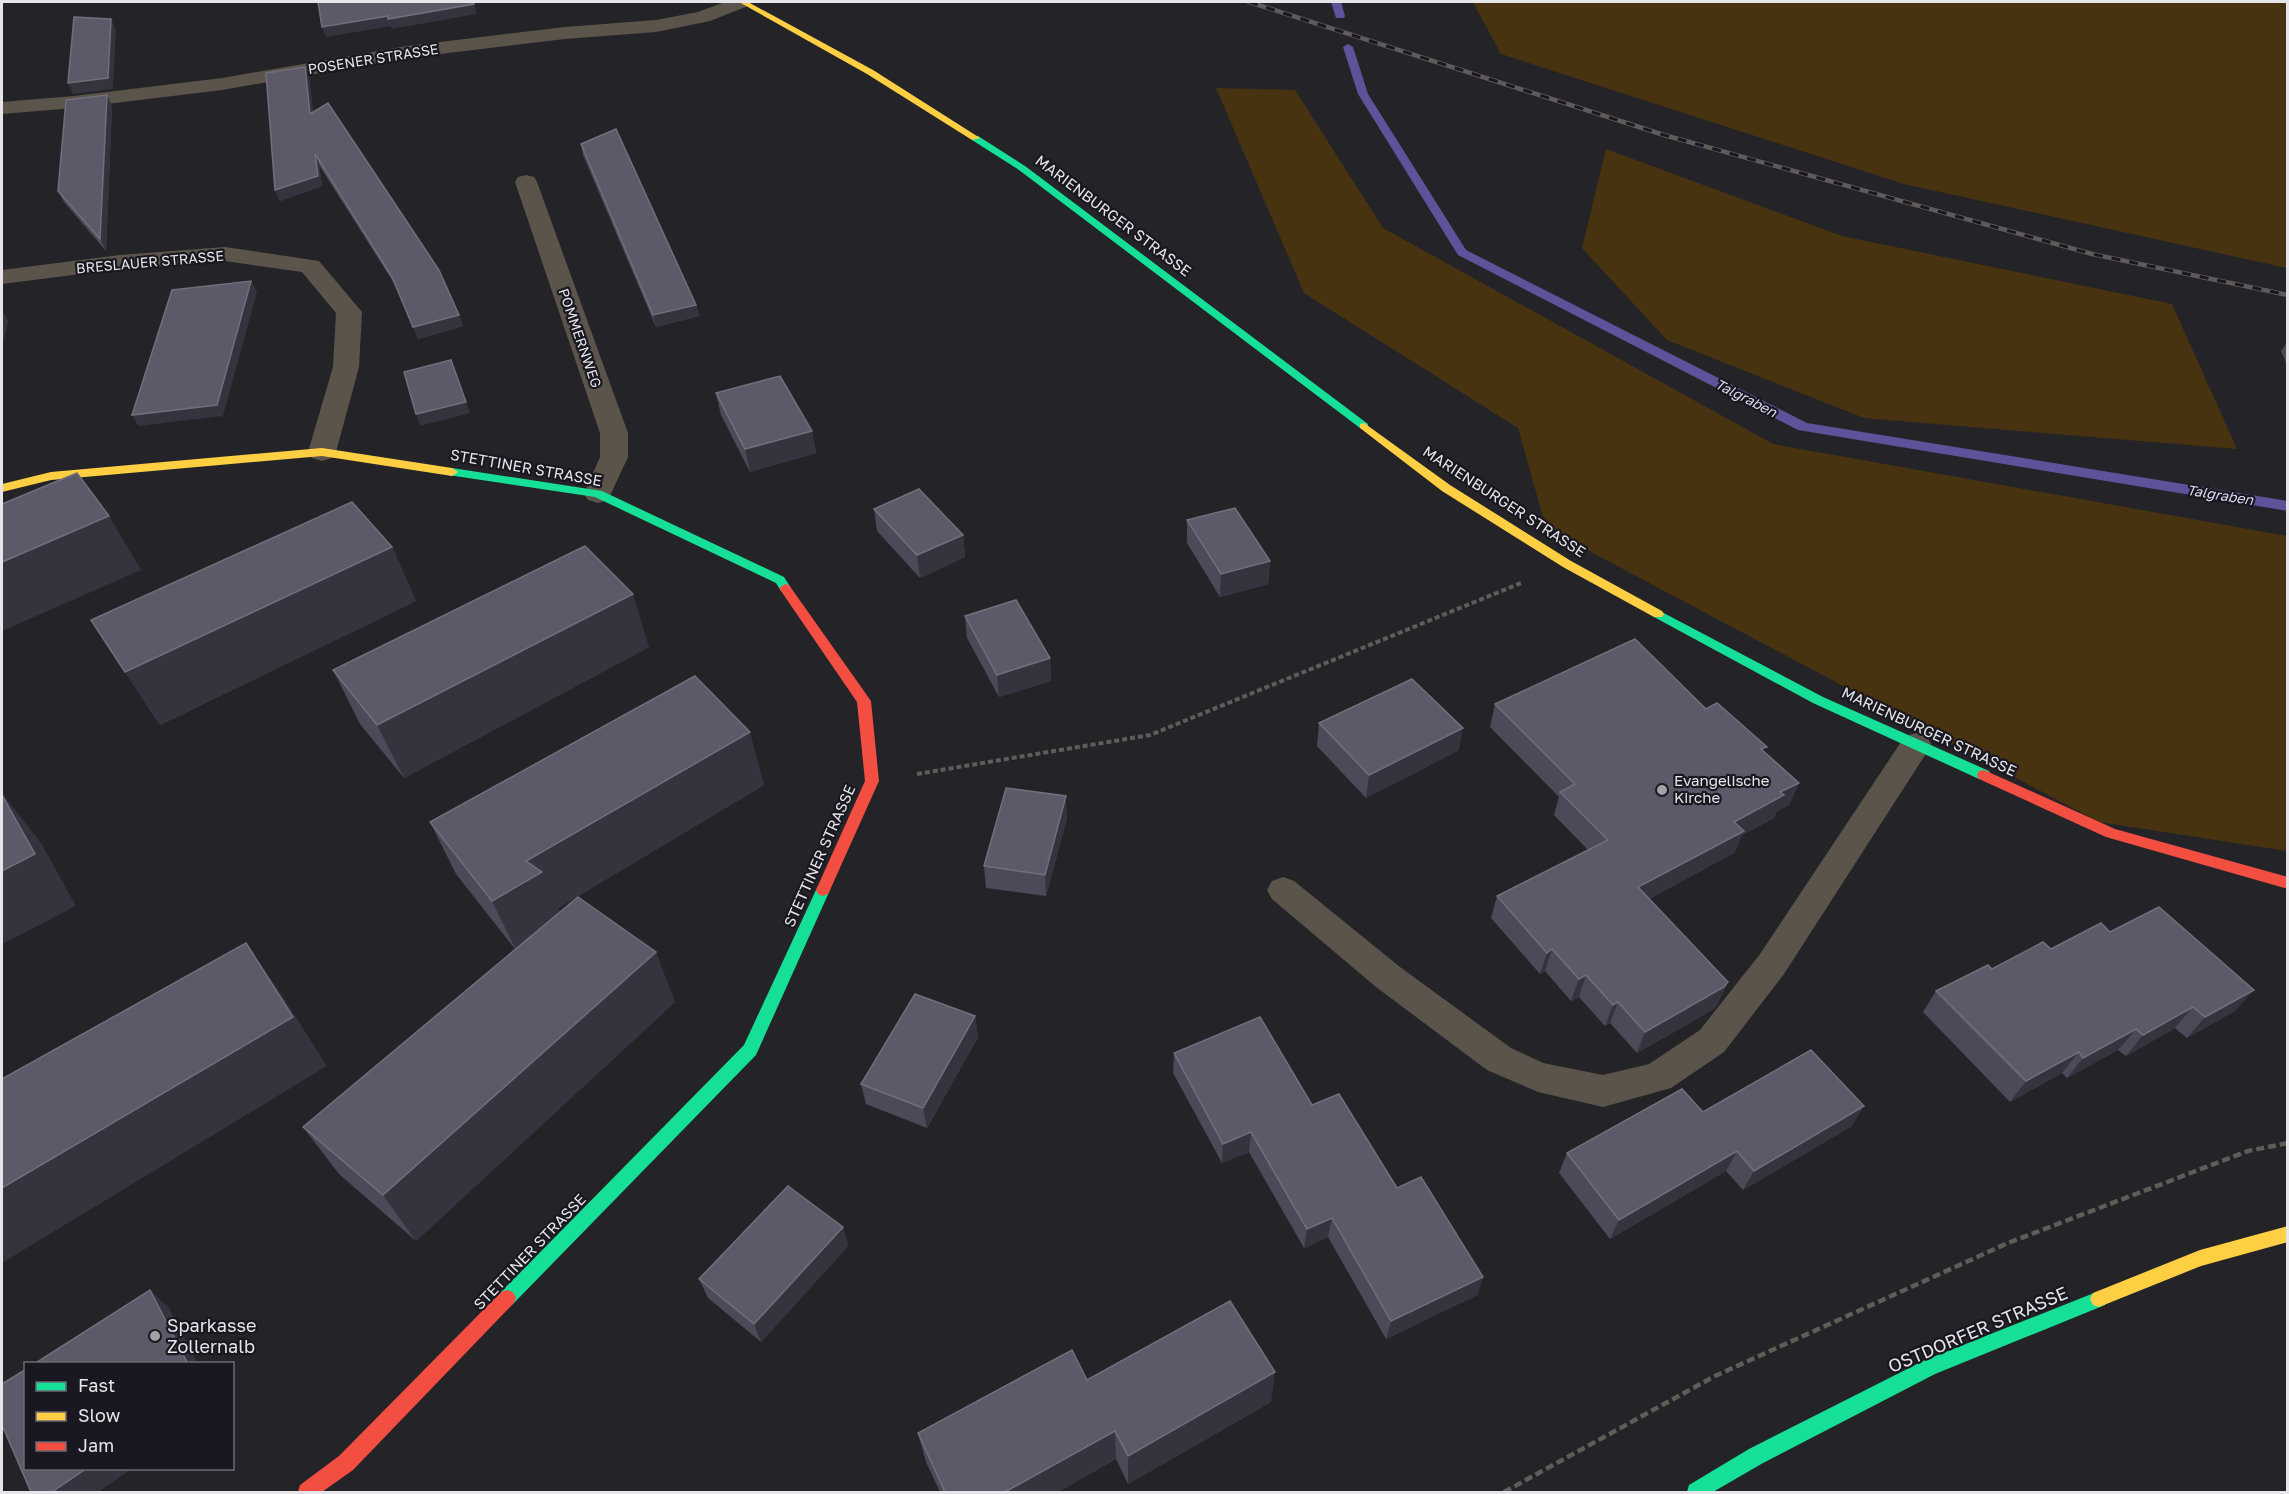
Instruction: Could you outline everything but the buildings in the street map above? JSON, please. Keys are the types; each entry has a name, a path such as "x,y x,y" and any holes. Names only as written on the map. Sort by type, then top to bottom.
{"street":[{"name":"POSENER STRASSE","path":"2,108 74,102 222,84 407,52 565,33 665,25 703,17 742,2"},
{"name":"MARIENBURGER STRASSE","path":"742,2 870,72 1022,168 1446,488 1567,564 1818,700 2111,833 2288,883"},
{"name":"POMMERNWEG","path":"526,182 614,433 614,457 598,494"},
{"name":"BRESLAUER STRASSE","path":"2,277 120,262 225,254 310,266 348,312 346,367 322,452"},
{"name":"STETTINER STRASSE","path":"2,488 51,476 322,452 598,494 780,580 864,701 872,781 750,1050 346,1463 307,1492"},
{"name":"OSTDORFER STRASSE","path":"1696,1492 1756,1456 1929,1367 2200,1258 2288,1234"}],"lane":[{"path":"1283,890 1388,977 1499,1059 1538,1077 1603,1091 1658,1077 1712,1041 1772,964 1916,744"}],"path":[{"path":"872,781 1150,735 1567,564"},
{"path":"1504,1492 1715,1376 2008,1243 2248,1151 2288,1143"}],"shaded area":[{"path":"1473,2 2287,2 2287,268 1904,184 1501,54"},
{"path":"1216,88 1295,90 1383,228 1773,444 2287,536 2287,851 2099,822 1546,528 1518,428 1304,293"},
{"path":"1606,149 1842,236 2172,304 2237,449 1864,418 1667,340 1582,248"}],"waterway":[{"name":"Talgraben","path":"1336,2 1340,16"},
{"name":"Talgraben","path":"1348,47 1363,94 1462,252 1803,427 2288,506"}],"railway":[{"path":"1249,2 1664,135 2092,254 2288,295"}],"traffic: fast":[{"path":"975,138 1022,168 1364,426"},
{"path":"452,472 598,494 780,580 785,588"},
{"path":"1658,614 1818,700 1984,775"},
{"path":"507,1298 750,1050 823,890"},
{"path":"1696,1492 1756,1456 1929,1367 2099,1299"}],"traffic: slow":[{"path":"743,2 870,72 975,138"},
{"path":"1364,426 1446,488 1567,564 1658,614"},
{"path":"2,488 51,476 322,452 452,472"},
{"path":"2099,1299 2200,1258 2288,1234"}],"traffic: jam":[{"path":"785,588 864,701 872,781 823,890"},
{"path":"1984,775 2111,833 2288,883"},
{"path":"307,1492 346,1463 507,1298"}],"place":[{"name":"Evangelische Kirche","path":"1662,790"},
{"name":"Sparkasse Zollernalb","path":"155,1336"}]}
